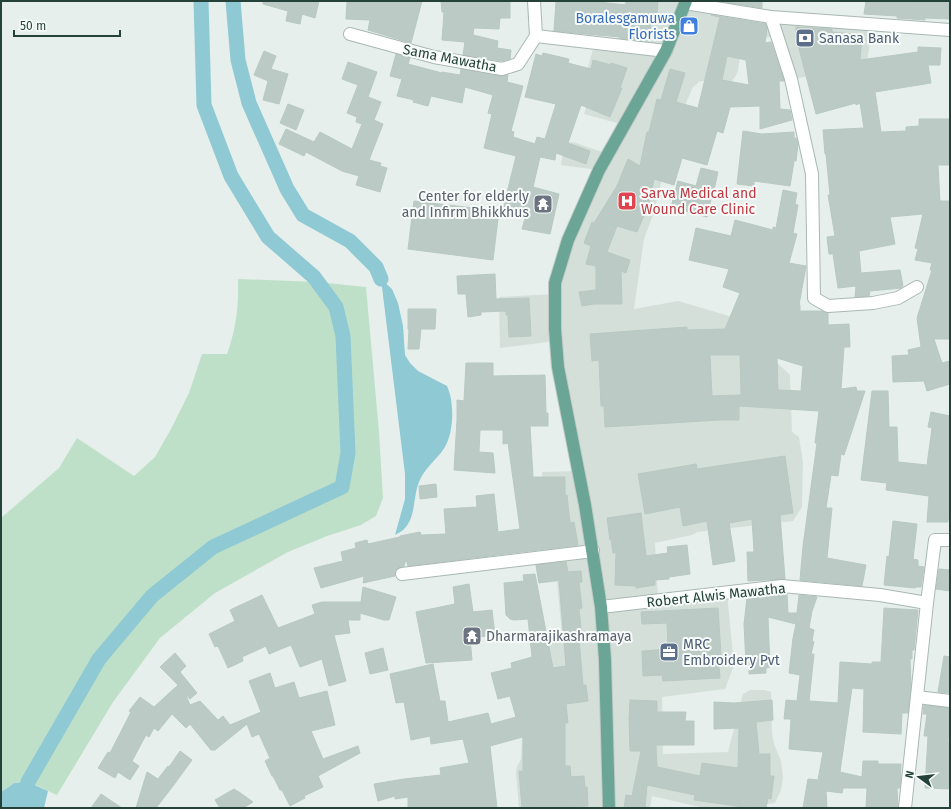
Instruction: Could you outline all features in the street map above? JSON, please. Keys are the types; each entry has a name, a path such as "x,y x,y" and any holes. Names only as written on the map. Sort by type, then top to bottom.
{"main road":[{"path":"609,808 605,660 601,607 586,505 558,367 554,321 555,283 568,240 599,170 666,51 685,2"}],"street":[{"path":"534,1 536,36 666,51"},
{"path":"685,2 772,17 950,30"},
{"path":"772,17 790,79 812,174 814,298 828,306 873,303 898,298 917,287"},
{"name":"Sama Mawatha","path":"350,34 434,57 502,69 518,64 536,36"},
{"path":"905,808 935,540 950,540"},
{"path":"402,574 593,551"},
{"name":"Robert Alwis Mawatha","path":"601,607 782,586 880,595 927,603"},
{"path":"917,697 950,702"}],"shaded area":[{"path":"625,1 740,1 736,11 866,24 870,43 867,61 864,68 791,79 777,35 755,40 741,49 738,71 731,82 700,81 693,87 675,128 653,215 644,239 634,309 678,301 729,316 790,375 792,432 799,437 803,462 802,507 793,521 697,532 692,535 655,543 658,601 727,593 734,665 725,689 662,697 663,754 728,752 743,694 750,690 765,690 771,692 772,733 774,744 781,761 783,778 781,790 775,803 749,806 746,808 704,808 652,796 650,808 519,808 516,773 521,759 522,737 545,638 562,634 557,582 538,583 535,558 546,557 542,472 578,471 556,341 500,348 499,297 555,294 598,170 561,165 565,143 573,142 608,154 624,125 584,114 591,92 587,71 595,42 616,46"}],"green space":[{"path":"238,279 317,282 366,287 379,432 383,498 376,516 361,525 327,536 288,552 215,593 160,638 113,702 57,795 36,785 25,782 14,783 1,792 1,518 59,468 77,438 134,476 155,457 189,393 202,354 227,354 233,336 236,317"}],"water":[{"path":"381,279 392,289 398,303 403,326 405,355 418,371 447,386 450,393 452,410 451,428 447,444 421,477 409,523 403,530 395,535 405,499 405,474"},
{"path":"28,782 48,791 44,808 1,808 1,792 14,783"}],"building":[{"path":"263,1 319,1 315,18 302,14 300,24 286,21 288,11 263,4"},
{"path":"347,1 422,1 411,43 368,30 370,20 346,19"},
{"path":"441,1 510,1 510,18 500,18 499,29 474,28 473,35 498,41 497,48 511,50 510,59 502,61 463,55 465,42 442,40 444,12 442,12"},
{"path":"556,1 590,1 626,5 626,1 658,1 656,24 651,24 648,41 554,31"},
{"path":"719,1 762,1 762,8"},
{"path":"866,1 950,2 950,19 925,18 925,20 897,18 897,16 864,14"},
{"path":"711,15 765,24 767,28 765,43 771,42 784,81 779,81 780,109 790,110 792,120 760,129 760,106 730,107 723,133 717,131 707,165 682,158 674,185 654,179 649,204 637,232 617,226 607,252 630,260 626,273 621,271 622,304 594,304 582,306 579,292 596,290 596,266 586,264 591,246 584,243 592,222 594,223 617,186 628,159 640,166 647,132 649,132 657,99 661,100 670,69 685,73 676,102 698,108 720,17","holes":["727,56 746,60 749,85 722,80"]},
{"path":"796,27 832,29 832,32 862,35 860,60 918,52 918,47 941,48 940,65 928,65 931,83 875,92 881,132 906,131 906,127 919,126 919,119 950,119 950,165 938,165 940,201 950,201 950,339 934,339 942,363 950,361 950,384 927,391 924,381 893,382 892,356 909,355 908,350 921,347 917,318 932,270 930,270 932,263 915,260 918,249 915,248 923,214 890,217 895,244 859,251 861,273 900,270 903,286 901,288 870,291 869,296 855,297 856,286 838,288 833,254 829,254 827,237 835,236 828,195 830,195 823,130 864,128 860,103 816,114 796,37"},
{"path":"264,51 276,56 271,69 288,74 279,104 263,100 268,81 254,75"},
{"path":"543,53 569,59 568,63 591,69 593,60 611,65 611,63 627,68 620,88 622,88 610,117 581,105 568,143 590,151 586,164 556,153 555,160 540,157 533,187 559,194 550,234 522,229 526,215 503,209 516,156 484,148 492,114 488,113 493,95 465,87 462,103 431,96 428,106 413,102 414,100 397,96 402,79 390,76 396,54 410,58 408,64 442,73 460,75 461,69 501,76 508,75 507,82 523,86 511,131 514,132 513,137 535,144 537,137 545,139 556,104 525,97 536,54 542,56"},
{"path":"348,62 377,72 368,97 381,102 374,120 383,124 369,160 381,163 380,166 387,168 380,192 356,185 359,176 342,171 306,152 304,156 279,144 286,129 314,142 320,132 352,149 362,124 356,122 357,117 347,113 358,85 342,79"},
{"path":"288,104 304,110 296,130 280,123"},
{"path":"743,131 762,134 794,132 794,138 796,138 798,144 796,161 794,161 790,186 754,181 754,186 737,184"},
{"path":"701,168 718,172 707,217 671,207 678,181 696,186"},
{"path":"783,190 797,193 795,204 798,205 793,233 797,234 789,263 806,266 799,305 800,311 822,311 828,313 828,325 849,324 850,347 844,347 841,389 856,387 857,391 865,391 844,455 841,454 838,476 831,475 826,508 832,508 827,558 866,565 862,586 800,580 803,546 817,443 815,443 819,411 739,406 739,420 605,427 604,406 601,406 599,360 592,361 590,334 687,327 687,330 725,329 740,293 723,287 729,269 689,260 696,228 731,236 735,220 773,230 773,227 776,228","holes":["710,355 740,355 741,395 712,396","777,358 803,366 801,391 778,390"]},
{"path":"414,201 499,211 493,260 408,249"},
{"path":"495,274 496,299 529,298 531,336 509,337 508,315 506,315 506,311 481,312 481,315 468,317 466,294 458,294 457,276"},
{"path":"408,309 436,309 435,329 421,329 419,349 408,349"},
{"path":"466,363 493,363 493,376 545,375 546,413 548,413 548,426 530,426 533,477 565,477 565,495 567,495 570,523 574,522 578,545 408,566 406,559 404,566 395,571 395,576 363,583 364,576 321,588 314,568 343,561 341,552 356,548 355,543 367,540 368,544 420,532 421,535 446,534 444,509 477,507 476,496 494,494 498,532 520,529 508,443 503,444 503,430 480,430 479,452 493,453 495,473 454,470 457,400 464,401"},
{"path":"872,391 888,391 889,427 897,427 898,462 927,465 932,428 928,427 931,412 950,416 950,503 948,522 927,522 929,496 886,490 887,483 861,480"},
{"path":"785,456 793,513 780,515 785,579 748,581 747,552 754,552 752,519 729,523 735,561 713,565 707,521 683,526 680,507 645,514 638,474 696,464 697,469"},
{"path":"436,484 437,497 420,499 419,486"},
{"path":"641,513 646,556 668,553 667,547 687,545 690,574 669,577 669,579 655,580 655,585 636,588 636,586 615,585 616,553 613,553 607,518"},
{"path":"893,521 917,524 913,559 918,560 918,566 924,567 921,587 915,588 884,585"},
{"path":"566,562 568,572 581,571 582,582 579,582 582,608 579,609 582,638 579,639 583,685 586,685 588,701 566,704 568,723 565,723 565,766 570,766 571,777 584,776 585,787 587,787 588,806 522,808 519,771 523,771 523,737 490,746 497,808 408,808 408,797 395,799 395,796 378,801 374,784 441,775 440,768 469,763 463,739 431,744 430,736 411,740 404,702 396,703 390,674 433,664 440,701 445,701 448,722 488,713 491,724 516,717 510,696 498,699 491,673 512,668 511,663 532,657 528,619 514,620 510,619 506,615 504,583 524,581 523,575 535,574 553,668 566,666 559,580 539,583 536,565"},
{"path":"939,569 950,570 950,591 936,589"},
{"path":"469,584 473,612 492,610 495,635 470,638 472,660 426,663 416,612 455,604 453,587"},
{"path":"363,587 396,597 389,620 360,613 360,620 348,620 350,633 334,635 346,681 329,686 322,659 300,667 291,645 269,654 266,646 242,657 243,661 228,668 218,646 215,647 209,634 235,621 230,610 262,595 278,628 315,614 312,605 322,602 361,602"},
{"path":"787,594 788,613 797,613 799,595 817,597 812,611 809,628 814,630 812,641 814,642 811,654 814,654 809,701 838,703 840,662 872,664 872,662 881,662 884,608 918,610 914,650 912,650 912,659 910,659 911,685 908,713 902,713 901,734 863,732 864,689 852,688 840,772 862,777 863,761 878,761 878,764 901,764 900,788 897,788 898,808 866,808 867,788 843,788 842,793 826,791 827,808 803,808 808,779 818,780 823,752 789,749 791,719 784,719 786,700 797,701 800,675 789,673 796,624 768,617 770,667 766,668 766,673 749,674 749,664 746,664 744,624 747,598"},
{"path":"718,608 721,655 718,655 720,678 663,681 662,675 643,676 642,651 668,649 667,623 642,624 641,612"},
{"path":"383,648 388,670 370,674 365,653"},
{"path":"175,653 186,666 180,672 197,693 190,699 185,693 190,705 200,701 218,720 223,716 230,725 261,712 249,681 270,673 275,688 294,682 299,698 327,691 335,725 311,731 323,759 358,746 360,753 318,776 323,787 304,796 305,798 290,806 265,761 270,758 259,734 252,737 247,724 215,750 211,750 190,724 186,728 172,714 158,731 154,728 149,737 146,735 132,761 139,766 130,780 118,772 115,778 98,768 108,752 110,753 131,712 129,711 140,697 154,707 178,685 160,667"},
{"path":"944,656 950,657 950,693 938,692"},
{"path":"630,700 657,701 657,712 686,712 685,721 694,721 694,745 656,745 657,767 700,776 702,763 738,768 739,728 714,729 714,702 734,703 772,700 773,720 756,722 759,754 770,754 770,776 774,776 771,799 768,798 766,808 750,808 694,800 695,795 647,785 645,808 624,808 626,795 632,796 641,751 630,751"},
{"path":"924,705 950,708 948,742 950,742 950,789 925,788 928,736 924,736 927,714 923,714"},
{"path":"180,751 192,760 173,786 156,808 136,808 147,772 158,779 168,766 169,767"},
{"path":"234,789 253,802 243,808 220,808 215,800"},
{"path":"101,794 122,808 91,808"}],"waterway":[{"path":"28,782 99,659 152,596 213,547 342,487 348,453 343,336 336,307 314,277 268,237 231,176 204,105 201,1"},
{"path":"233,1 238,60 249,103 287,189 303,215 350,241 376,267 381,279"}],"place":[{"name":"Boralesgamuwa Florists","path":"689,26"},
{"name":"Sanasa Bank","path":"805,38"},
{"name":"Sarva Medical and Wound Care Clinic","path":"627,201"},
{"name":"Center for elderly and Infirm Bhikkhus","path":"543,204"},
{"name":"Dharmarajikashramaya","path":"472,636"},
{"name":"MRC Embroidery Pvt","path":"669,652"}]}
